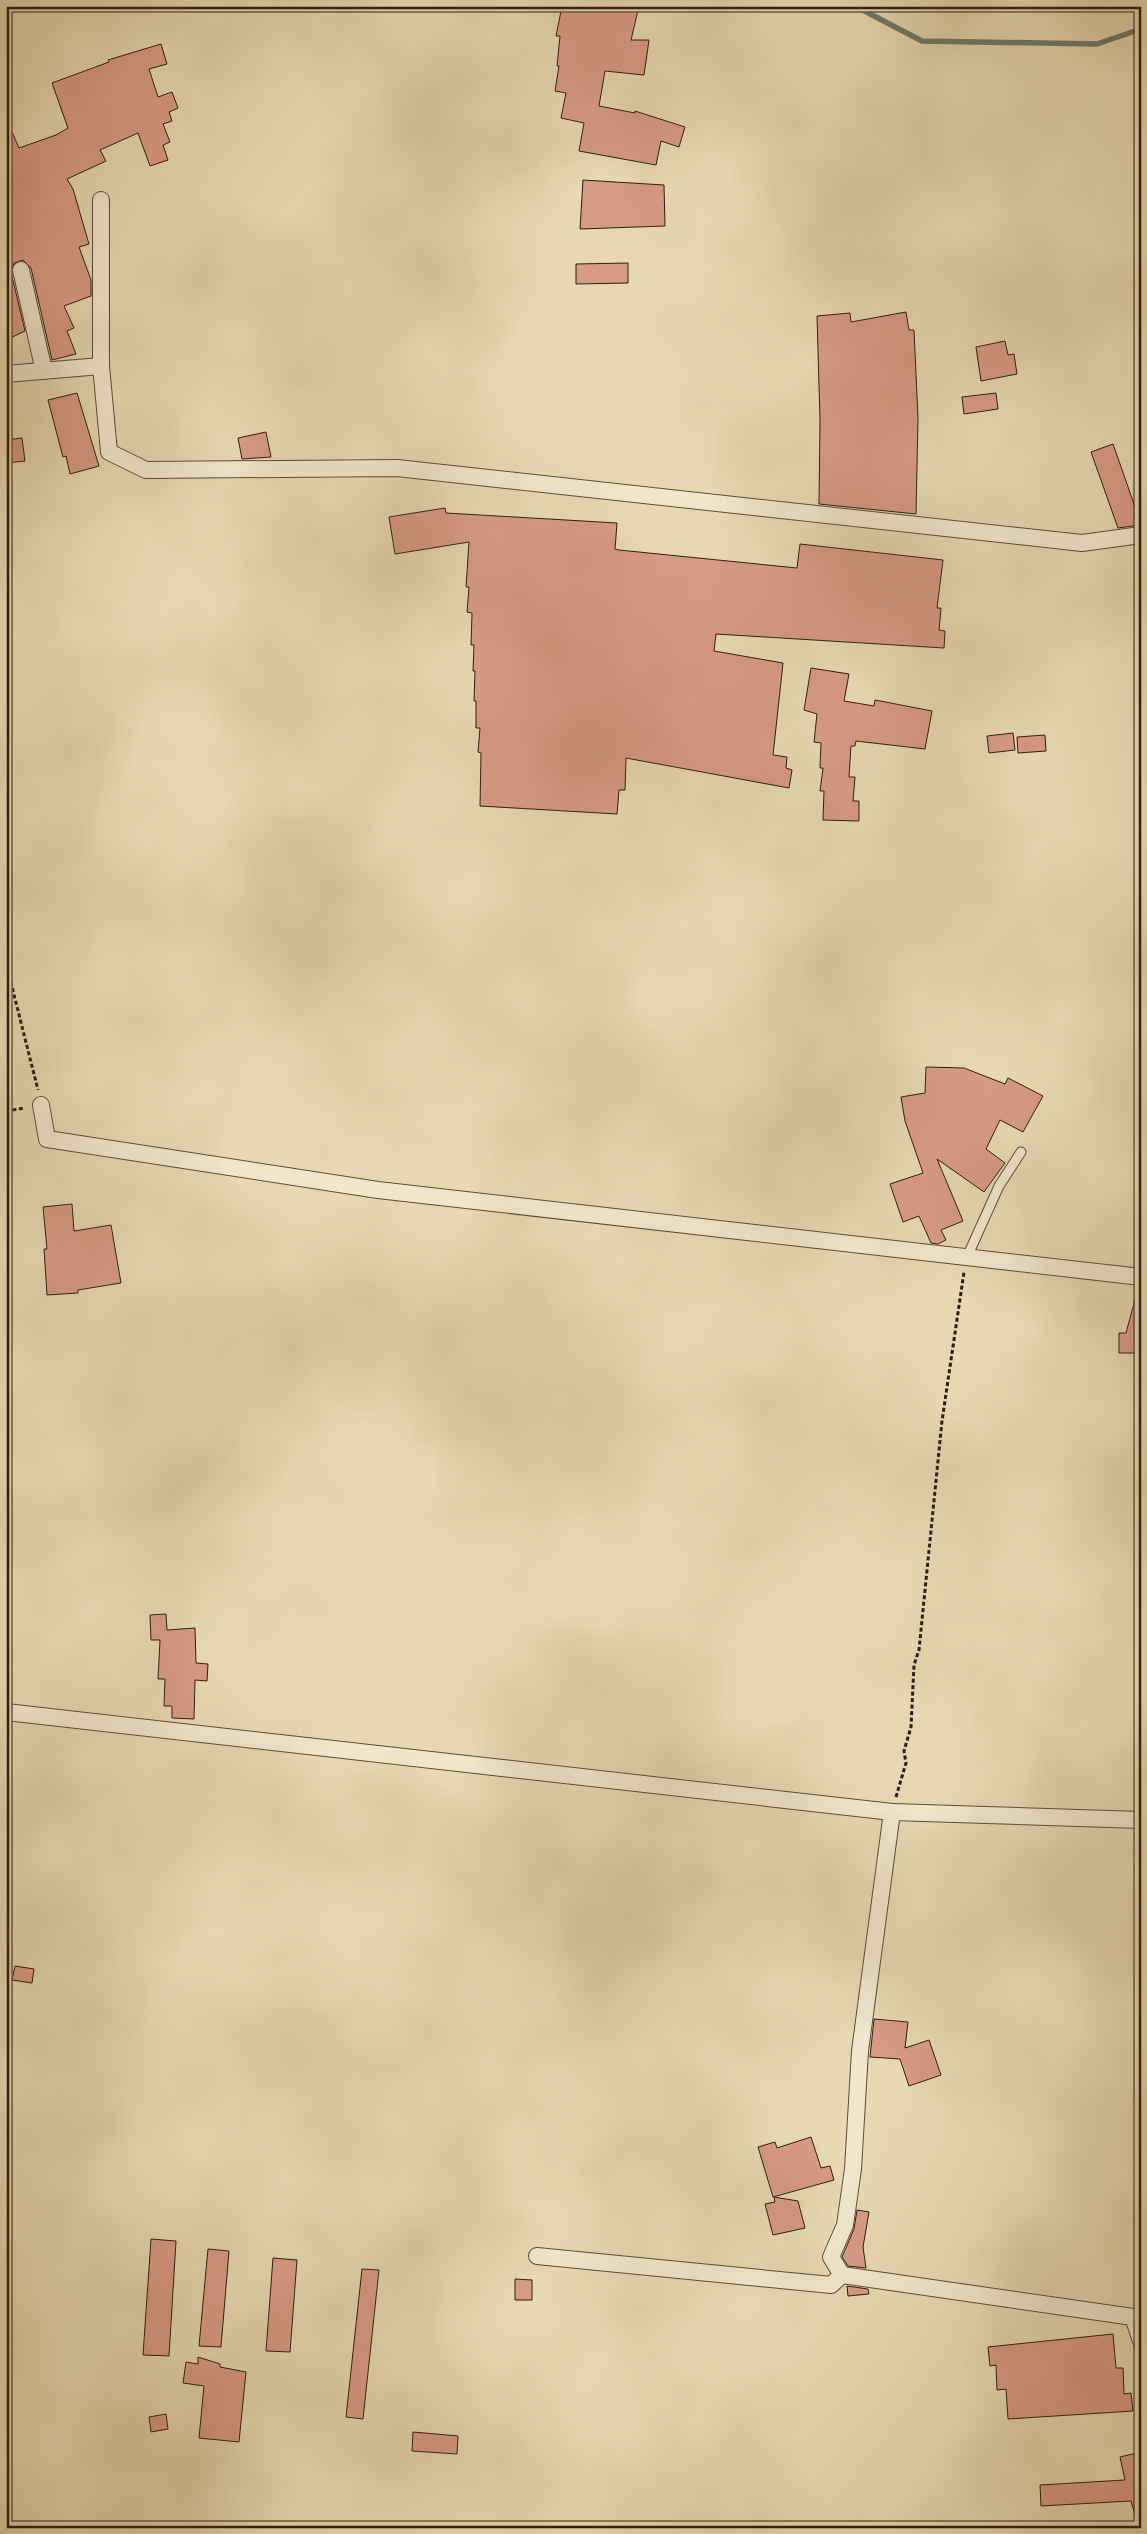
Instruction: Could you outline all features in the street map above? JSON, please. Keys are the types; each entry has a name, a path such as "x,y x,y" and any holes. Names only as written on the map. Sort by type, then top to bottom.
{"street":[{"path":"101,200 101,366 109,452 146,470 397,468 1082,542 1141,535"},
{"path":"21,270 44,371"},
{"path":"6,374 101,366"},
{"path":"41,1105 47,1139 378,1190 1141,1278"},
{"path":"6,1712 892,1812 1141,1820"},
{"path":"837,2280 831,2257 845,2225 852,2169 860,2051 892,1812"},
{"path":"537,2256 837,2280 1137,2318 1141,2341"}],"lane":[{"path":"966,1258 999,1186 1021,1152"}],"path":[{"path":"6,963 41,1105 6,1111"},
{"path":"892,1812 906,1763 904,1751 911,1727 914,1665 919,1650 942,1421 966,1258"}],"building":[{"path":"562,6 639,6 631,40 649,40 644,75 605,71 599,106 635,113 635,111 685,127 679,147 661,141 656,165 579,151 584,123 561,118 566,93 555,91 559,66 557,66 560,36 556,36"},
{"path":"161,44 167,64 149,69 158,97 172,92 178,108 169,112 172,121 163,124 170,142 163,145 168,160 150,166 138,133 100,150 106,161 67,179 73,189 89,244 79,247 91,280 91,296 64,306 74,328 67,331 76,354 52,360 31,268 23,260 14,263 11,272 25,331 6,340 6,118 19,148 56,135 68,128 52,83 109,62 108,60"},
{"path":"583,180 664,185 665,226 580,229"},
{"path":"628,263 628,283 576,284 576,264"},
{"path":"906,312 909,330 914,330 918,418 916,514 819,504 820,420 817,316 850,313 851,322"},
{"path":"1005,341 1008,355 1014,354 1017,374 981,381 976,347"},
{"path":"77,393 99,466 70,474 66,456 63,457 48,400"},
{"path":"996,393 998,409 964,414 962,397"},
{"path":"266,432 271,457 242,459 238,438"},
{"path":"22,438 25,461 6,463 6,440"},
{"path":"1113,444 1140,525 1118,528 1091,452"},
{"path":"445,508 446,513 617,523 615,549 619,550 797,568 800,544 943,560 937,608 941,608 939,630 945,631 944,648 716,634 714,651 783,663 773,755 787,757 786,768 792,770 789,788 626,758 625,790 619,790 617,814 480,806 481,753 478,752 480,728 476,728 476,701 474,701 474,645 471,645 472,613 467,612 469,587 466,587 469,542 395,554 389,517"},
{"path":"811,668 849,674 844,701 874,706 875,700 932,711 925,749 856,741 855,746 851,746 849,777 855,777 853,801 859,801 859,821 823,820 824,791 820,791 823,768 820,768 821,743 814,742 817,714 804,710"},
{"path":"1013,733 1015,750 989,753 987,736"},
{"path":"1045,735 1046,751 1018,753 1017,737"},
{"path":"926,1067 964,1068 1005,1084 1008,1078 1043,1096 1023,1132 1000,1120 986,1149 1005,1163 984,1192 937,1159 963,1221 941,1230 946,1240 938,1244 931,1243 919,1216 903,1222 890,1184 923,1173 905,1121 901,1097 925,1093"},
{"path":"72,1204 74,1231 111,1225 121,1283 78,1290 78,1293 47,1295 44,1249 47,1249 43,1207"},
{"path":"1136,1296 1141,1296 1141,1353 1119,1353 1119,1333 1126,1333"},
{"path":"166,1614 167,1630 195,1628 196,1663 208,1664 207,1681 195,1680 194,1719 172,1718 172,1706 164,1706 165,1679 158,1679 160,1640 151,1640 150,1615"},
{"path":"15,1966 34,1969 32,1983 12,1980"},
{"path":"874,2019 908,2022 905,2048 929,2040 941,2075 909,2086 900,2059 870,2057"},
{"path":"811,2137 821,2168 830,2166 834,2180 773,2197 758,2147 775,2142 777,2148"},
{"path":"774,2197 798,2201 805,2228 773,2235 765,2204 775,2202"},
{"path":"857,2210 869,2212 863,2247 866,2268 848,2266 842,2257 854,2229"},
{"path":"151,2239 176,2241 169,2356 143,2355"},
{"path":"208,2249 229,2251 221,2347 199,2346"},
{"path":"273,2258 297,2260 290,2352 266,2351"},
{"path":"362,2269 379,2270 363,2419 346,2417"},
{"path":"515,2279 532,2280 532,2300 515,2300"},
{"path":"847,2286 868,2289 869,2294 848,2296"},
{"path":"1113,2334 1116,2368 1123,2368 1124,2394 1131,2393 1133,2411 1008,2419 1006,2389 997,2390 996,2365 990,2366 988,2347"},
{"path":"198,2357 220,2364 220,2367 246,2372 239,2442 199,2438 204,2386 183,2383 186,2362 198,2364"},
{"path":"166,2414 168,2429 151,2432 149,2417"},
{"path":"413,2432 458,2436 457,2454 412,2451"},
{"path":"1141,2452 1141,2518 1136,2518 1131,2501 1041,2506 1040,2485 1125,2480 1120,2457"}],"waterway":[{"path":"855,6 922,41 1097,44 1141,29"}]}
